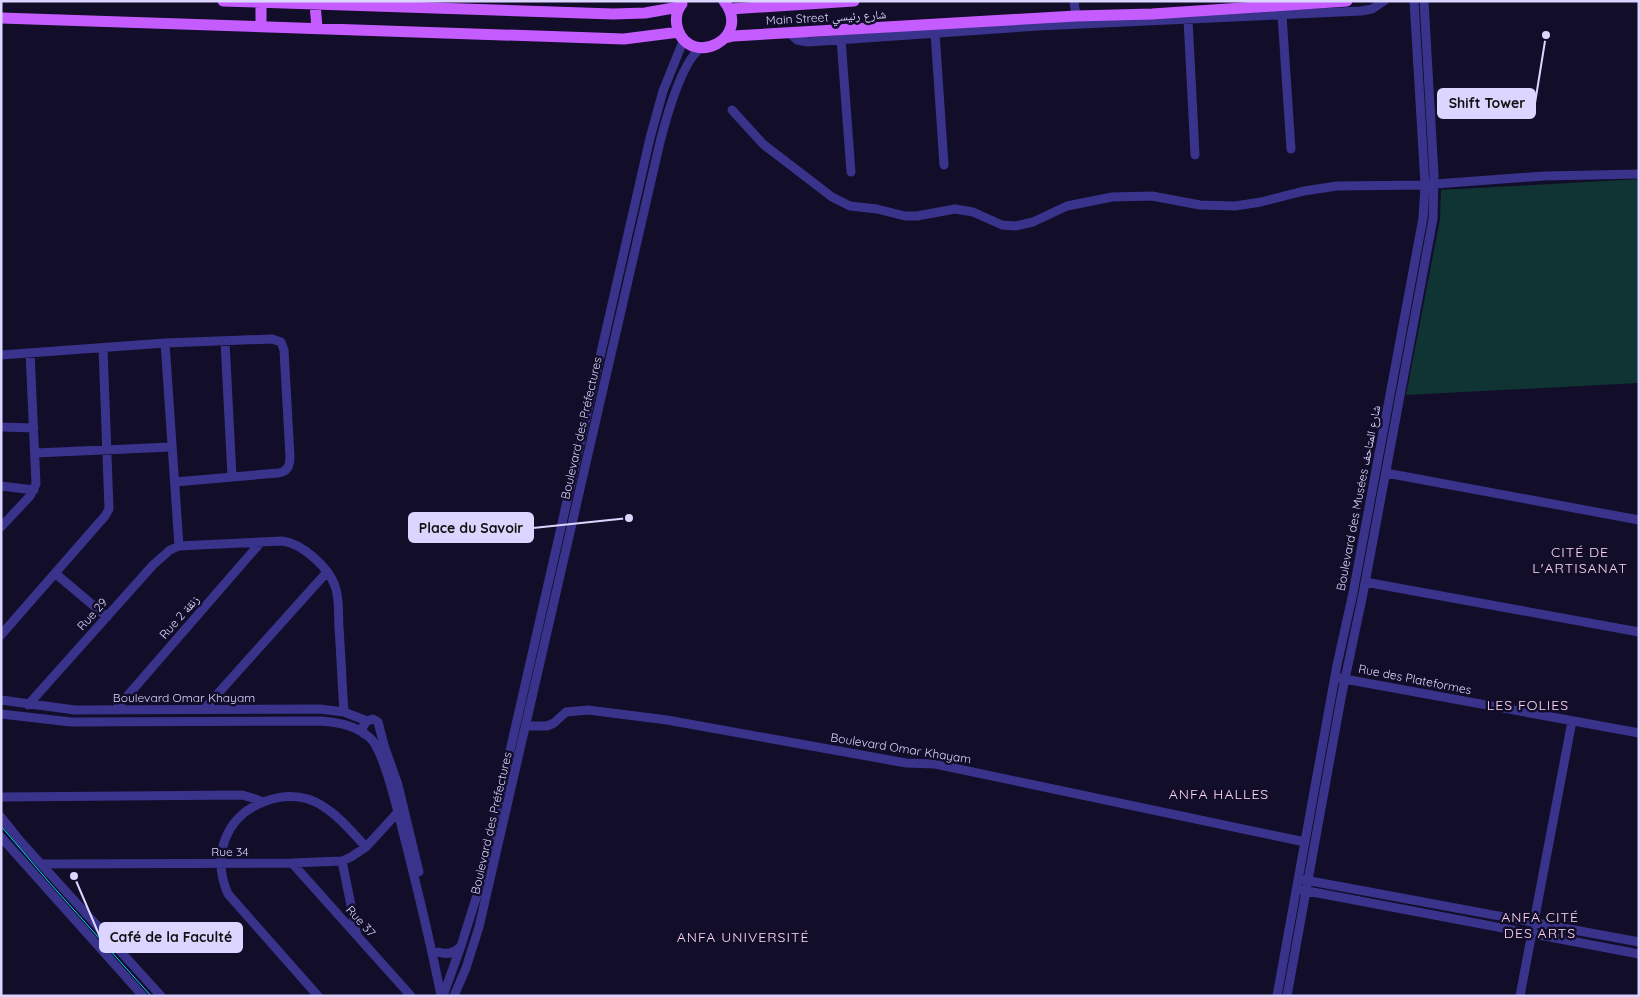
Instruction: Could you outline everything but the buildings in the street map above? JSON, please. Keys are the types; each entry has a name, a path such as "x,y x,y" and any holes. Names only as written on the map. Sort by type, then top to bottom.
{"main road":[{"path":"224,1 491,11 633,14 681,3"},
{"path":"633,14 640,7 642,1"},
{"name":"Main Street شارع رئيسي","path":"727,5 854,1"},
{"name":"Main Street شارع رئيسي","path":"701,48 714,46 725,38 732,36 1076,16 1152,14 1347,1"},
{"path":"260,2 261,26"},
{"path":"681,3 676,17 682,36 692,45 701,48"},
{"path":"315,4 317,28"},
{"path":"725,38 732,25 727,5"},
{"path":"1,18 624,39 682,36"}],"street":[{"path":"1074,1 1076,16"},
{"path":"788,32 800,41 842,39 1366,10 1384,1"},
{"name":"Boulevard des Musées شارع المتاحف","path":"1277,996 1335,677 1353,593 1423,218 1424,185 1414,1"},
{"name":"Boulevard des Musées شارع المتاحف","path":"1287,996 1345,678 1366,582 1431,230 1435,184 1424,1"},
{"path":"1282,15 1291,149"},
{"path":"1188,20 1195,155"},
{"path":"935,33 944,165"},
{"name":"Boulevard des Préfectures","path":"380,731 398,785 446,986 448,991 454,995 466,968 479,927 524,721 565,512 650,138 663,91 682,36"},
{"path":"842,39 850,172"},
{"name":"Boulevard des Préfectures","path":"442,996 461,946 476,896 524,721 665,125 689,64 695,52 701,48"},
{"path":"732,110 763,144 838,201 856,207 877,209 905,216 917,216 955,209 973,212 996,223 1015,226 1033,222 1067,206 1119,197 1152,196 1200,205 1235,206 1337,186 1424,185"},
{"path":"1435,184 1544,176 1639,174"},
{"path":"1,355 165,343 275,339 283,344 290,457 288,466 281,472 175,482"},
{"path":"225,341 232,477"},
{"path":"165,343 179,546 292,542 310,554 327,572 337,592 344,712"},
{"path":"1,635 56,574 109,509 103,348"},
{"path":"1,527 30,496 34,490 36,479 30,353"},
{"path":"1,427 34,428"},
{"path":"35,453 172,447"},
{"path":"1386,473 1639,520"},
{"path":"1,486 34,490"},
{"path":"565,512 574,514"},
{"name":"Rue 2 زنقة","path":"116,709 261,542"},
{"name":"Rue 29","path":"28,705 158,560 170,550 179,546"},
{"path":"204,709 327,572"},
{"path":"56,574 107,617"},
{"path":"1366,582 1639,632"},
{"path":"1,622 11,624"},
{"name":"Rue des Plateformes","path":"1335,677 1639,734"},
{"name":"Boulevard Omar Khayam","path":"1,700 75,710 313,709 344,712 367,720"},
{"name":"Boulevard Omar Khayam","path":"524,721 548,726 566,712 582,710 659,719 906,763 935,764 1305,842"},
{"name":"Boulevard Omar Khayam","path":"1,714 71,722 320,721 349,726 367,736"},
{"path":"373,719 378,722 380,731 376,736 367,736 362,728 367,720 373,719"},
{"path":"1520,996 1572,721"},
{"name":"Boulevard des Préfectures","path":"367,736 377,748 398,812 442,996"},
{"path":"1,797 242,795 262,802"},
{"path":"318,996 228,894 221,863 226,837 234,822 247,810 262,802 285,796 297,797 319,804 338,818 366,847"},
{"name":"Rue 34","path":"42,864 342,861 366,847 398,812"},
{"path":"1,817 21,842 161,996"},
{"path":"1,837 143,996"},
{"path":"342,861 357,936"},
{"name":"Rue 37","path":"292,863 412,996"},
{"path":"1298,878 1639,942"},
{"path":"1297,889 1639,954"},
{"path":"438,952 449,954 461,946"}],"green space":[{"path":"1639,179 1639,383 1406,395 1440,219 1441,190"}],"tram line":[{"path":"1,826 151,996"}],"place":[{"name":"Shift Tower","path":"1546,35"},
{"name":"Place du Savoir","path":"629,518"},
{"name":"Café de la Faculté","path":"74,876"}],"district":[{"name":"CITÉ DE L'ARTISANAT","path":"1580,560"},
{"name":"LES FOLIES","path":"1528,705"},
{"name":"ANFA HALLES","path":"1219,794"},
{"name":"ANFA CITÉ DES ARTS","path":"1540,926"},
{"name":"ANFA UNIVERSITÉ","path":"743,937"}]}
